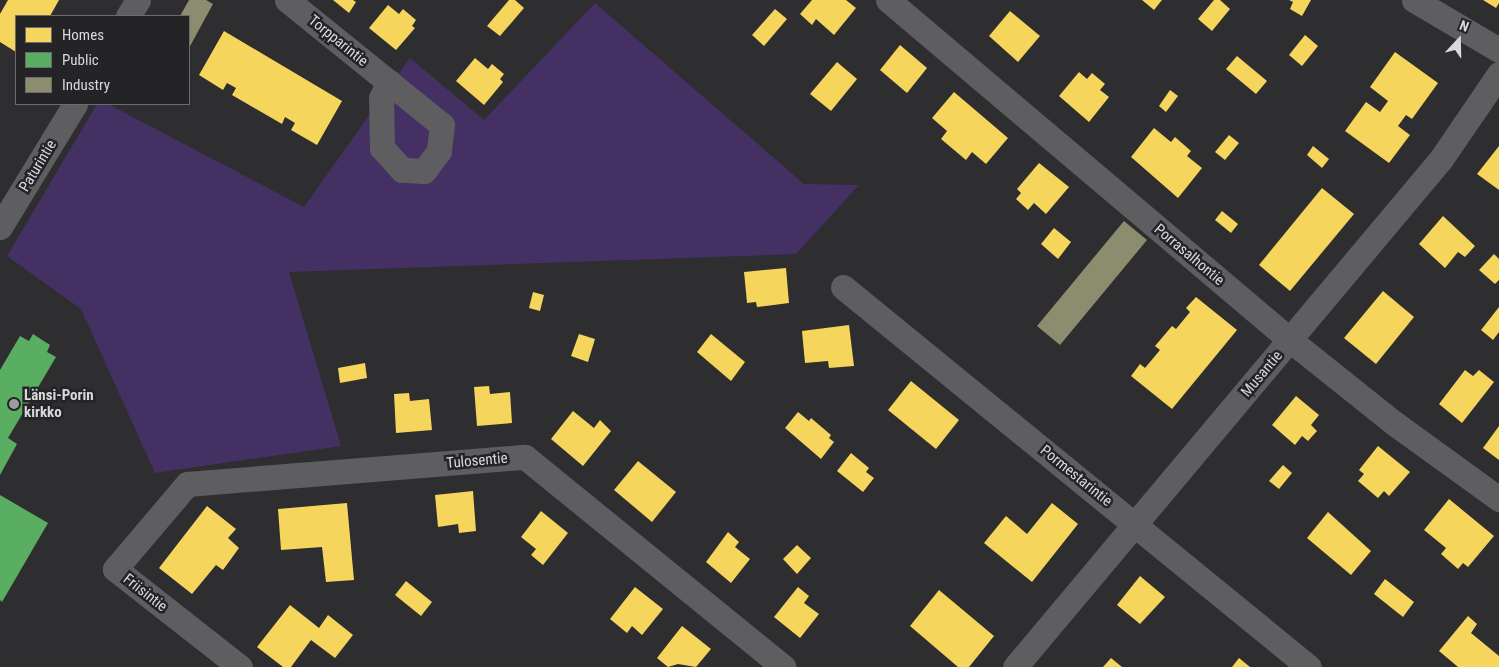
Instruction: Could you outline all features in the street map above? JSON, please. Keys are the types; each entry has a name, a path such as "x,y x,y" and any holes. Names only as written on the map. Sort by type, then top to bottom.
{"street":[{"path":"129,15 138,0"},
{"name":"Torpparintie","path":"287,0 389,82"},
{"name":"Porrasalhontie","path":"888,0 1290,340 1394,423 1499,499"},
{"path":"1414,0 1499,50"},
{"name":"Musantie","path":"1015,667 1441,159 1499,74"},
{"name":"Paturintie","path":"0,227 74,105"},
{"name":"Pormestarintie","path":"843,287 1309,667"},
{"name":"Tulosentie","path":"187,484 525,457 783,667"},
{"name":"Friisintie","path":"187,484 115,569 240,667"}],"shaded area":[{"path":"595,3 804,184 859,185 796,254 289,272 341,446 155,473 81,309 7,256 96,105 110,105 304,207 410,58 484,120"}],"building: Homes":[{"path":"8,0 59,0 51,15 15,15 15,51 0,42 0,14"},
{"path":"333,0 353,0 356,2 349,13"},
{"path":"509,0 515,0 524,8 500,36 487,26"},
{"path":"812,0 846,0 856,8 834,35 816,19 812,25 800,14"},
{"path":"1142,0 1162,0 1154,10"},
{"path":"1214,0 1220,0 1230,9 1212,31 1198,19"},
{"path":"1289,0 1311,0 1302,16 1290,9 1293,2"},
{"path":"1483,0 1499,0 1499,3 1496,8"},
{"path":"388,5 399,14 403,9 416,20 412,26 415,28 396,50 369,28"},
{"path":"775,9 787,19 764,46 752,35"},
{"path":"1010,11 1040,36 1018,62 989,36"},
{"path":"224,31 342,101 317,145 291,130 295,123 285,117 282,124 232,95 236,88 227,83 223,90 199,75"},
{"path":"1305,35 1318,46 1302,66 1289,55"},
{"path":"900,45 927,68 907,93 880,70"},
{"path":"1395,52 1438,83 1412,119 1406,115 1398,126 1410,135 1389,163 1345,131 1366,102 1380,112 1388,101 1370,87"},
{"path":"1237,56 1267,81 1256,94 1226,69"},
{"path":"475,58 488,69 492,64 504,74 500,79 503,82 484,105 456,81"},
{"path":"837,62 857,79 831,111 810,94"},
{"path":"1079,72 1087,79 1092,73 1105,84 1100,90 1109,97 1089,122 1059,96"},
{"path":"1170,90 1178,96 1166,112 1159,106"},
{"path":"954,92 1008,138 986,164 972,152 966,160 941,139 947,131 932,118"},
{"path":"1154,128 1171,142 1175,137 1191,151 1187,156 1202,168 1178,198 1131,157"},
{"path":"1229,135 1239,143 1225,160 1215,152"},
{"path":"1313,146 1329,159 1322,168 1307,155"},
{"path":"1499,146 1499,190 1477,174"},
{"path":"1039,163 1069,187 1046,214 1034,203 1028,210 1016,199 1021,193 1017,189"},
{"path":"1322,188 1354,214 1290,291 1259,265"},
{"path":"1222,211 1238,224 1231,233 1215,220"},
{"path":"1443,216 1475,246 1465,257 1458,252 1445,268 1419,244"},
{"path":"1054,228 1071,242 1058,259 1041,244"},
{"path":"1494,254 1499,259 1499,280 1495,284 1479,270"},
{"path":"786,268 789,303 757,307 756,302 747,303 744,272"},
{"path":"1383,291 1414,317 1376,364 1344,338"},
{"path":"533,292 544,295 540,311 529,308"},
{"path":"1196,297 1237,330 1172,409 1131,376 1140,364 1145,368 1160,350 1155,346 1172,326 1176,329 1190,312 1186,308"},
{"path":"1499,307 1499,332 1493,340 1481,330"},
{"path":"849,325 854,366 829,368 828,361 805,363 802,331"},
{"path":"579,334 595,339 588,362 571,356"},
{"path":"711,334 745,362 731,381 697,352"},
{"path":"365,363 367,378 340,383 338,368"},
{"path":"1465,370 1473,376 1479,370 1494,382 1462,423 1439,404"},
{"path":"911,381 959,420 936,449 888,410"},
{"path":"489,386 490,394 510,392 512,423 477,426 474,387"},
{"path":"409,393 410,401 429,399 432,430 396,433 394,394"},
{"path":"1296,396 1319,415 1311,425 1317,431 1308,441 1302,436 1295,445 1272,425"},
{"path":"573,411 594,428 600,420 611,431 583,466 551,439"},
{"path":"798,412 809,421 811,418 831,435 829,438 834,442 821,459 785,428"},
{"path":"1499,426 1499,460 1483,448"},
{"path":"1378,446 1410,472 1389,496 1384,491 1378,498 1358,481 1364,474 1359,470"},
{"path":"851,453 869,468 866,472 874,478 863,492 837,471"},
{"path":"638,461 676,492 652,522 614,490"},
{"path":"1283,465 1292,473 1279,489 1269,481"},
{"path":"473,491 476,531 459,533 458,524 438,527 435,495"},
{"path":"1449,499 1494,536 1468,567 1463,563 1458,569 1441,554 1446,548 1424,530"},
{"path":"347,503 354,580 326,582 322,547 281,550 278,509"},
{"path":"1052,503 1078,524 1032,582 984,543 1006,516 1027,534"},
{"path":"207,506 236,529 228,538 239,548 223,570 216,565 192,594 159,568"},
{"path":"541,511 568,533 543,565 531,555 536,549 521,537"},
{"path":"1328,512 1371,551 1351,575 1307,538"},
{"path":"728,532 739,542 735,547 750,559 731,583 706,562"},
{"path":"797,545 811,558 797,574 783,559"},
{"path":"1140,576 1165,597 1140,624 1117,605"},
{"path":"1385,579 1414,602 1403,617 1374,594"},
{"path":"406,581 432,602 421,616 395,595"},
{"path":"635,587 663,609 642,635 632,626 627,633 610,619"},
{"path":"798,587 809,596 804,603 819,614 800,638 774,617"},
{"path":"939,590 994,636 969,667 958,667 910,626"},
{"path":"290,605 319,628 328,615 353,635 335,658 311,640 291,667 283,667 257,647"},
{"path":"1468,616 1477,624 1471,633 1499,656 1499,667 1458,667 1439,651"},
{"path":"682,626 711,649 696,667 678,664 668,667 657,658"},
{"path":"1111,658 1122,667 1103,667"},
{"path":"1239,658 1250,667 1232,667"}],"building: Public":[{"name":"Länsi-Porin kirkko","path":"33,334 50,345 47,352 56,357 8,438 17,444 0,475 0,370 20,336 29,341"},
{"path":"0,495 48,523 2,602 0,600"}],"building: Industry":[{"path":"189,0 206,0 213,4 190,46 190,15 181,15"},
{"path":"1124,221 1147,240 1060,345 1037,326"}],"place":[{"name":"Länsi-Porin kirkko","path":"14,404"}]}
